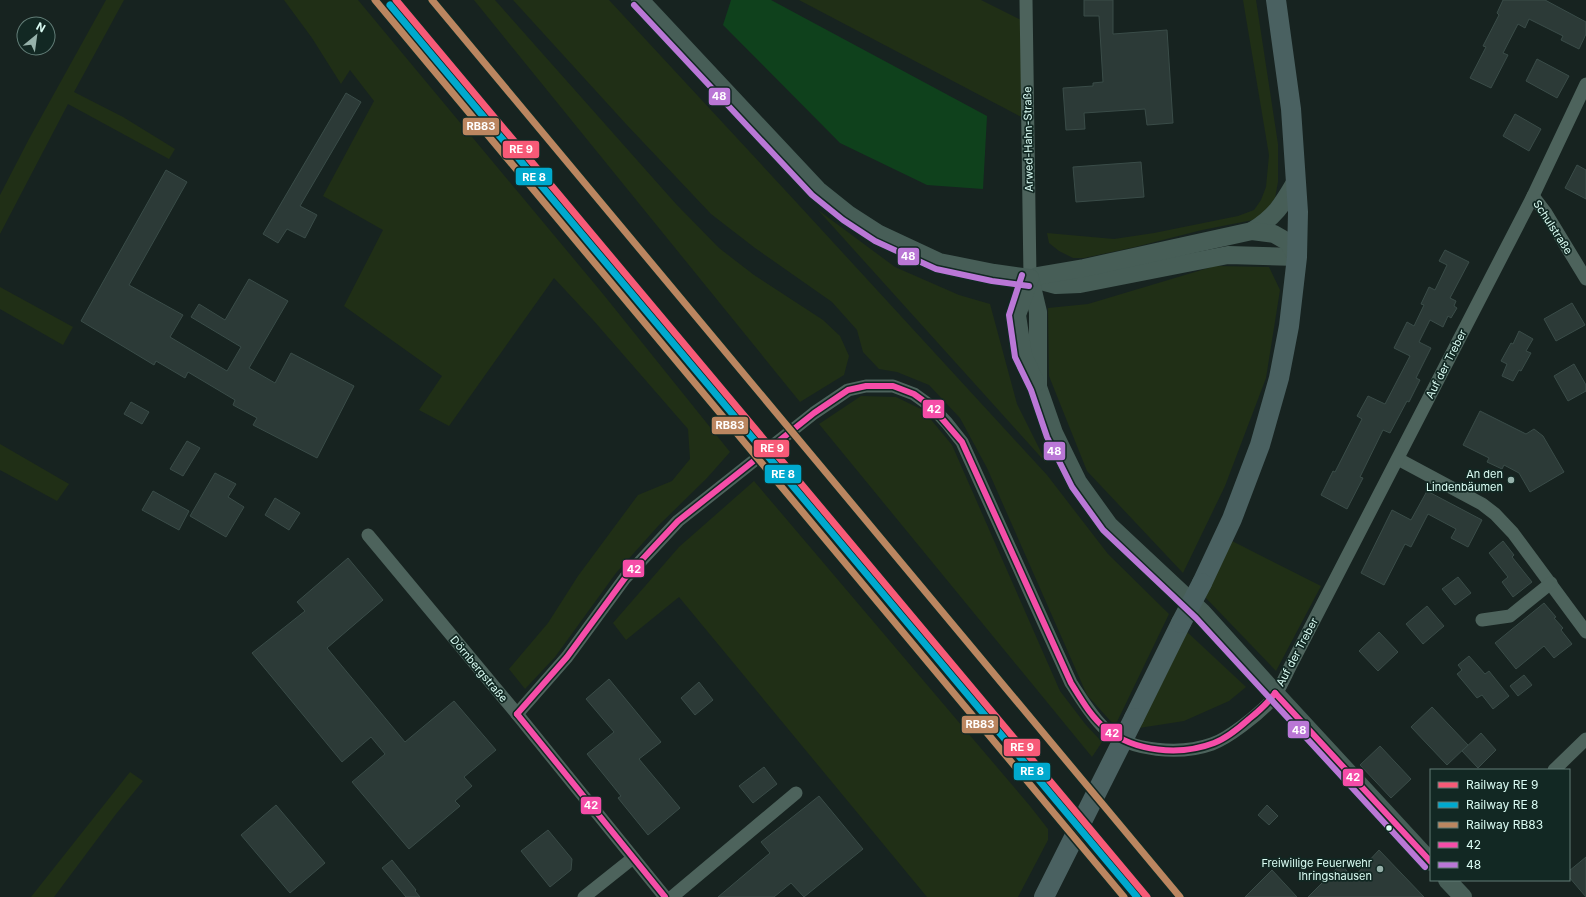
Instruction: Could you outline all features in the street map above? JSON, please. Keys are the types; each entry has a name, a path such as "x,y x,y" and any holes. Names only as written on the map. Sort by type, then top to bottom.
{"main road":[{"path":"640,0 818,190 848,214 879,234 939,262 994,273 1030,278 1056,285 1080,284 1228,255 1297,256"},
{"path":"1044,897 1202,583 1232,519 1260,445 1279,378 1289,326 1297,256 1298,212 1291,110 1276,0"},
{"path":"1030,278 1084,268 1252,231 1267,222 1280,208 1296,181"},
{"path":"1252,231 1274,234 1288,242 1297,256"},
{"path":"1030,278 1038,312 1038,387 1054,433 1078,482 1109,525 1202,612 1430,861"},
{"path":"1448,881 1463,897"}],"street":[{"name":"Arwed-Hahn-Straße","path":"1026,0 1025,22 1030,278"},
{"name":"Auf der Treber","path":"517,714 567,657 625,578 678,521 814,413 848,390 866,386 893,386 914,394 932,407 962,442 1070,683 1106,729 1122,739 1150,749 1182,750 1213,744 1236,730 1270,702 1398,459 1533,196 1586,84"},
{"name":"Schulstraße","path":"1533,196 1546,213 1586,279"},
{"path":"1398,459 1482,504 1495,514 1513,533 1586,632"},
{"name":"Dörnbergstraße","path":"368,535 517,714 665,897"},
{"path":"1482,620 1510,616 1551,583"},
{"path":"1555,769 1586,739"},
{"path":"672,897 796,793"},
{"path":"584,897 633,858"}],"shaded area":[{"path":"106,0 124,0 74,92 123,117 175,149 169,159 68,104 0,234 0,195 29,139"},
{"path":"284,0 358,0 603,294 730,452 707,478 659,525 616,573 555,657 525,689 509,669 548,623 578,576 638,495 672,481 690,459 688,429 594,321 554,278 449,426 419,410 442,376 344,306 383,230 323,196 374,101 350,70 341,84 312,38"},
{"path":"474,0 495,0 676,204 719,248 754,275 823,320 840,336 849,356 844,375 800,402"},
{"path":"513,0 609,0 1047,475 1108,554 1169,614 1115,726 1087,695 987,468 960,418 929,385 897,372 879,369 863,352 857,330 832,302 755,248 711,214 626,124"},
{"path":"731,0 771,0 987,116 983,189 927,185 840,143 723,25"},
{"path":"799,0 981,0 1025,22 1027,120"},
{"path":"1243,0 1256,0 1278,144 1278,182 1275,198 1266,211 1253,220 1202,230 1084,258 1073,258 1059,251 1049,243 1047,233 1114,239 1154,233 1238,216 1254,210 1261,200 1266,187 1269,155"},
{"path":"818,210 895,267 959,295 990,304 1017,404 1047,464"},
{"path":"1215,266 1269,267 1280,290 1266,378 1225,486 1183,573 1087,471 1049,376 1048,308 1088,304"},
{"path":"0,287 73,327 63,345 0,309"},
{"path":"861,396 896,397 923,410 952,445 1060,691 1086,725 1102,742 1092,757 819,424"},
{"path":"0,444 69,484 57,501 0,470"},
{"path":"754,481 1048,829 1048,840 1018,897 927,897 679,597 626,640 613,623 679,547"},
{"path":"1232,541 1321,586 1276,671 1204,596"},
{"path":"1186,631 1246,687 1229,701 1184,721 1139,728"},
{"path":"130,772 143,781 116,814 54,897 31,897"}],"building":[{"path":"1084,0 1113,0 1113,34 1167,30 1173,123 1147,125 1145,109 1084,113 1085,129 1066,130 1063,88 1093,86 1093,83 1103,82 1099,16 1084,16"},
{"path":"1503,0 1545,0 1586,22 1586,34 1579,49 1561,40 1563,36 1529,19 1525,28 1518,24 1503,53 1508,55 1491,88 1470,78 1486,47 1483,46 1499,15 1497,13"},
{"path":"1537,59 1569,76 1557,98 1526,81"},
{"path":"346,93 361,102 300,206 317,215 305,238 287,229 278,243 263,234"},
{"path":"1515,114 1541,129 1529,151 1503,136"},
{"path":"1141,162 1144,197 1076,202 1073,167"},
{"path":"1577,165 1586,170 1586,199 1565,188"},
{"path":"166,170 187,182 129,285 183,315 170,337 227,371 241,347 191,317 199,304 225,320 249,279 288,301 249,368 275,383 291,353 354,386 317,458 253,425 257,418 233,405 235,400 188,372 185,378 156,361 154,365 81,321"},
{"path":"1445,250 1469,262 1450,298 1456,301 1454,306 1457,308 1451,318 1448,316 1443,327 1430,320 1419,342 1431,348 1416,378 1420,380 1409,402 1407,401 1390,433 1383,430 1360,477 1363,478 1347,509 1321,495 1333,471 1335,472 1362,419 1357,416 1368,396 1385,404 1410,356 1394,348 1407,322 1414,326 1424,305 1421,304 1429,287 1435,290 1447,265 1439,261"},
{"path":"1572,303 1585,325 1556,341 1544,319"},
{"path":"1519,331 1533,339 1526,351 1531,353 1521,371 1519,370 1513,381 1502,376 1507,364 1501,361 1511,343 1513,344"},
{"path":"1574,364 1586,385 1586,391 1568,401 1554,376"},
{"path":"131,402 149,412 142,424 124,414"},
{"path":"1480,411 1526,434 1534,429 1543,436 1564,472 1530,492 1519,473 1504,465 1502,469 1487,462 1489,458 1463,445"},
{"path":"187,441 200,448 183,476 170,469"},
{"path":"215,473 236,484 228,497 244,507 226,537 190,516"},
{"path":"153,491 189,511 179,530 142,510"},
{"path":"1427,491 1482,520 1468,547 1451,538 1456,529 1428,514 1411,547 1405,544 1384,585 1361,573 1392,510 1411,520"},
{"path":"275,498 300,513 289,530 265,515"},
{"path":"1503,541 1514,555 1512,557 1532,582 1513,597 1502,582 1508,577 1489,553"},
{"path":"348,558 383,600 327,648 405,742 454,701 496,750 464,777 472,786 455,801 460,806 409,849 352,782 385,754 371,737 342,762 252,653 305,611 297,602"},
{"path":"1458,577 1471,593 1455,605 1442,589"},
{"path":"1544,603 1556,617 1554,618 1563,628 1561,630 1572,644 1554,658 1544,646 1516,669 1495,643"},
{"path":"1427,606 1444,626 1423,644 1406,624"},
{"path":"1379,632 1398,652 1378,671 1359,651"},
{"path":"1469,656 1485,674 1489,671 1509,696 1493,709 1482,695 1477,698 1457,674 1462,670 1458,665"},
{"path":"1524,675 1532,685 1518,696 1510,686"},
{"path":"609,679 661,742 639,759 680,808 648,835 618,798 621,796 587,754 614,732 586,699"},
{"path":"699,682 713,700 695,715 681,698"},
{"path":"1432,707 1468,745 1447,765 1411,727"},
{"path":"1481,733 1496,750 1478,768 1462,751"},
{"path":"1380,746 1411,779 1391,798 1360,765"},
{"path":"764,767 777,784 753,803 739,786"},
{"path":"819,796 863,849 804,897 791,883 774,897 718,897 770,853 761,842"},
{"path":"276,805 325,863 290,893 241,835"},
{"path":"1267,805 1278,816 1269,825 1258,815"},
{"path":"548,830 572,859 571,870 550,887 521,851"},
{"name":"Freiwillige Feuerwehr Ihringshausen","path":"1379,850 1424,897 1308,897 1341,864 1353,878"},
{"path":"1586,857 1586,897 1570,878 1570,870"},
{"path":"392,860 420,897 406,897 382,868"},
{"path":"1272,870 1297,897 1245,897"}],"transit line":[{"path":"396,0 1147,897"},
{"path":"390,5 1137,897"},
{"name":"48","path":"634,5 812,195 843,220 875,241 936,269 992,281 1029,286"},
{"name":"48","path":"1022,275 1009,315 1015,357 1031,390 1047,437 1072,487 1103,530 1196,618 1425,867"},
{"name":"42","path":"517,714 567,657 625,578 678,521 814,413 848,390 866,386 893,386 914,394 932,407 962,442 1071,683 1091,713 1106,729 1130,743 1144,747 1158,750 1187,750 1214,743 1224,738 1260,710 1275,693"},
{"name":"42","path":"1275,693 1430,861"},
{"name":"42","path":"517,714 665,897"}],"rail line":[{"name":"RB83","path":"375,0 1124,897"},
{"name":"RB83","path":"432,0 1180,897"}],"place":[{"name":"An den Lindenbäumen","path":"1511,480"},
{"name":"Freiwillige Feuerwehr Ihringshausen","path":"1380,869"}]}
